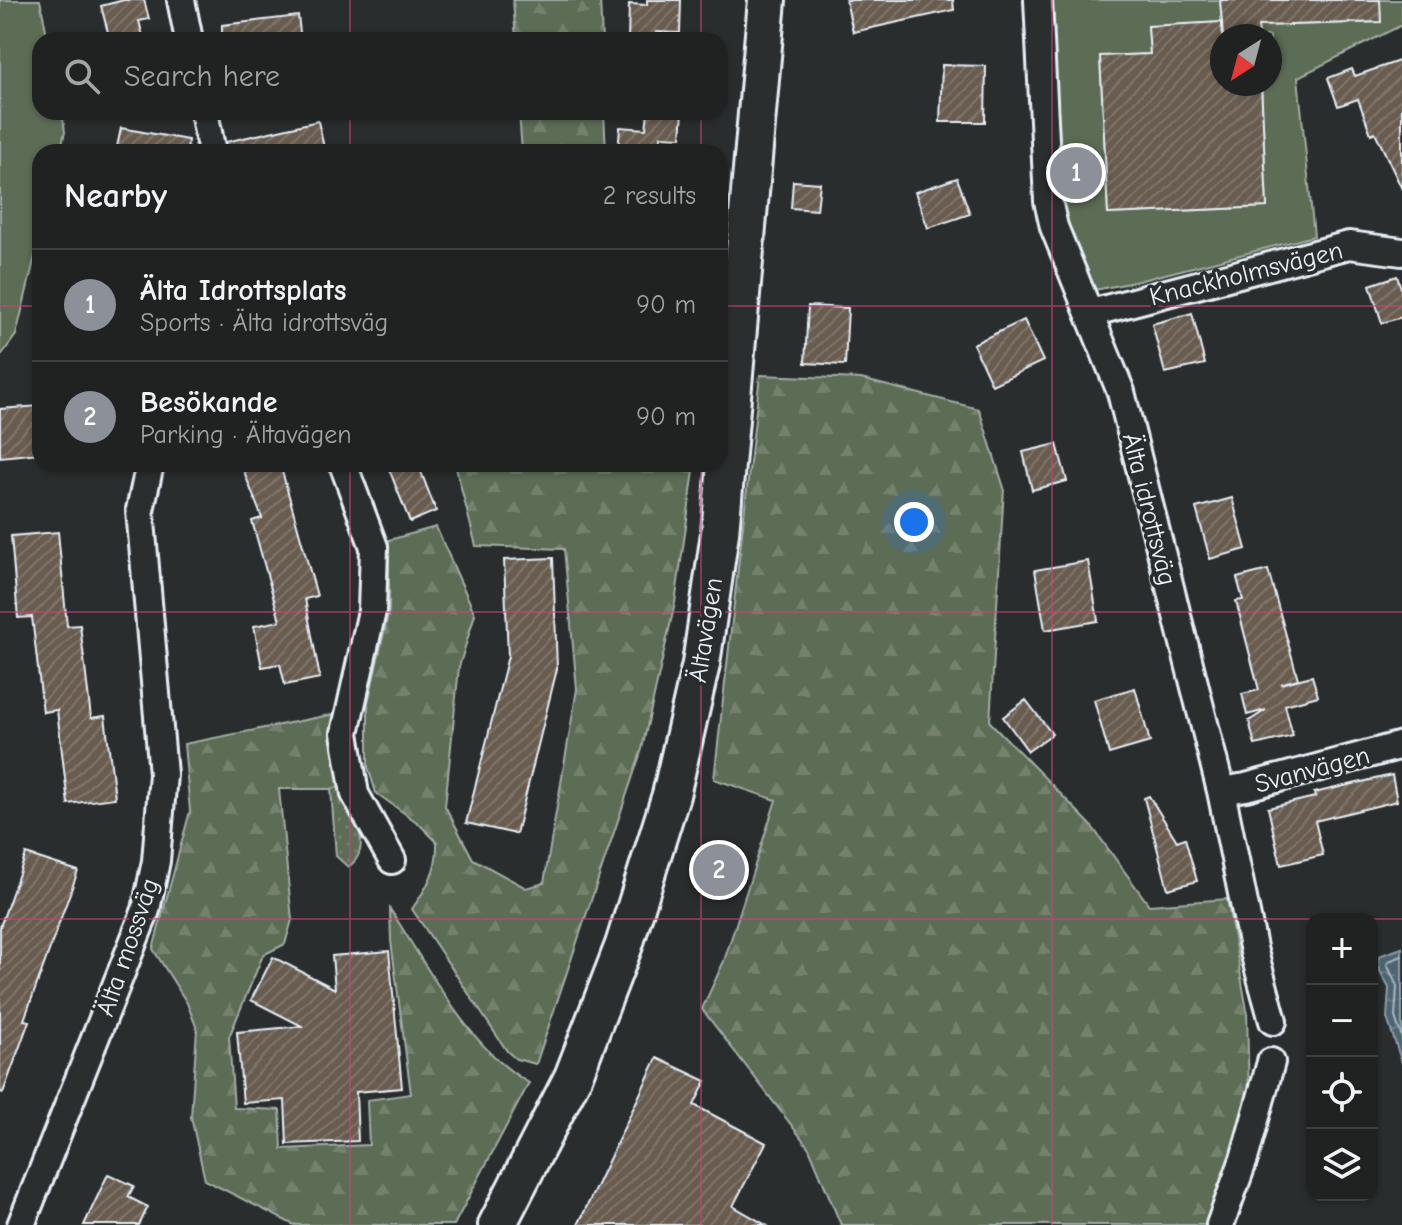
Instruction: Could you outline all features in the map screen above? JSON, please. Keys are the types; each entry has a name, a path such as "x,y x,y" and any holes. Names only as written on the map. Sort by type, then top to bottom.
{"main road":[{"name":"Ältavägen","path":"728,442 767,0"},
{"name":"Ältavägen","path":"497,1225 573,1077 624,945 671,795 701,664 725,472"}],"street":[{"path":"181,0 187,32"},
{"name":"Älta idrottsväg","path":"1038,0 1048,201 1054,227 1121,392 1221,791 1254,952 1273,1021"},
{"path":"206,120 210,144"},
{"name":"Knackholmsvägen","path":"1091,313 1349,245 1402,252"},
{"name":"Älta mossväg","path":"21,1225 146,910 156,861 163,774 140,510 148,472"},
{"path":"346,472 374,547 372,611 345,733 355,794 392,860"},
{"name":"Svanvägen","path":"1221,791 1402,745"},
{"path":"1220,1225 1244,1159 1271,1062"}],"green space":[{"path":"0,0 40,0 46,32 32,32 32,120 63,120 65,132 62,144 32,144 32,269 16,335 0,357"},
{"path":"513,0 600,0 602,32 515,32"},
{"path":"1038,0 1220,0 1222,22 1148,27 1150,54 1100,57 1108,214 1267,207 1262,96 1282,96 1282,25 1380,22 1380,0 1402,0 1402,25 1298,77 1314,236 1080,293 1054,227"},
{"path":"520,120 604,120 606,144 521,144"},
{"path":"760,375 861,379 979,409 1004,488 990,722 1090,824 1149,905 1227,899 1247,1010 1249,1100 1215,1225 841,1225 809,1148 702,1009 724,961 776,800 714,779"},
{"path":"457,472 694,472 675,603 642,749 536,1064 516,1059 507,1051 412,909 430,878 436,861 437,842 418,823 376,793 368,767 368,703 389,611 389,540 436,527 475,614 459,667 445,806 473,859 526,888 544,883 577,689 564,549 476,546"},
{"path":"335,714 342,786 331,789 279,789 292,920 285,944 263,955 229,1037 234,1108 280,1110 282,1149 369,1145 367,1100 411,1094 391,941 390,909 469,1028 487,1050 529,1083 454,1225 294,1225 205,1180 191,1117 197,1029 187,1003 153,949 190,811 184,744"},
{"path":"342,786 361,839 356,859 348,867 336,856 331,789"}],"water":[{"path":"1402,948 1402,1063 1387,1018 1389,988 1380,971 1379,956"}],"building":[{"path":"124,0 144,0 149,19 139,21 142,32 108,32 101,6"},
{"path":"647,0 681,0 680,32 628,32 629,4 647,5"},
{"path":"846,0 953,0 954,10 853,32"},
{"path":"1220,0 1380,0 1381,22 1222,24"},
{"path":"298,16 300,32 222,32 222,25"},
{"path":"1222,22 1210,24 1210,96 1262,96 1267,207 1108,214 1100,56 1150,54 1148,26"},
{"path":"1402,60 1402,189 1375,132 1371,134 1358,99 1338,106 1328,78 1352,69 1355,76"},
{"path":"942,65 986,66 985,122 940,122"},
{"path":"647,120 682,120 681,137 661,136 660,144 619,144 620,127 646,129"},
{"path":"318,121 323,144 226,144"},
{"path":"121,128 188,140 188,144 118,144"},
{"path":"957,178 970,214 928,228 915,192"},
{"path":"793,181 820,183 817,210 791,208"},
{"path":"1397,276 1402,291 1402,317 1382,323 1370,285"},
{"path":"808,306 848,308 845,365 805,363"},
{"path":"1192,313 1205,364 1165,373 1152,324"},
{"path":"1024,320 1043,361 992,385 973,344"},
{"path":"32,407 32,454 0,457 0,409"},
{"path":"1057,444 1067,481 1032,490 1023,452"},
{"path":"244,472 282,472 317,596 305,599 320,678 285,685 280,664 262,667 254,626 280,621 252,521 262,518"},
{"path":"390,472 421,472 436,511 410,522"},
{"path":"1232,498 1246,549 1210,559 1196,508"},
{"path":"58,532 67,626 80,625 91,718 105,716 115,798 68,804 57,710 43,712 32,617 18,618 11,536"},
{"path":"553,558 557,669 516,834 466,823 508,656 504,560"},
{"path":"1088,561 1098,621 1045,630 1035,570"},
{"path":"1268,570 1298,679 1280,684 1312,676 1318,696 1285,705 1293,736 1255,745 1249,721 1266,710 1247,715 1242,694 1259,690 1236,601 1243,600 1237,578"},
{"path":"1135,688 1150,742 1109,754 1094,700"},
{"path":"1026,700 1052,734 1028,751 1003,717"},
{"path":"1392,775 1397,801 1315,821 1323,855 1281,865 1268,808 1315,797 1314,793"},
{"path":"1149,796 1177,841 1185,838 1197,881 1168,889 1144,798"},
{"path":"26,854 78,871 24,1020 29,1021 3,1093 0,1092 0,927"},
{"path":"389,951 402,1088 356,1092 358,1141 287,1144 285,1100 243,1103 237,1032 302,1026 251,1000 273,957 335,989 332,956"},
{"path":"657,1058 706,1081 694,1105 766,1143 733,1206 766,1225 578,1225"},
{"path":"108,1174 134,1186 128,1197 148,1207 139,1225 84,1225"}],"place":[{"name":"Älta Idrottsplats","path":"1076,173"},
{"name":"Besökande","path":"719,870"}]}
